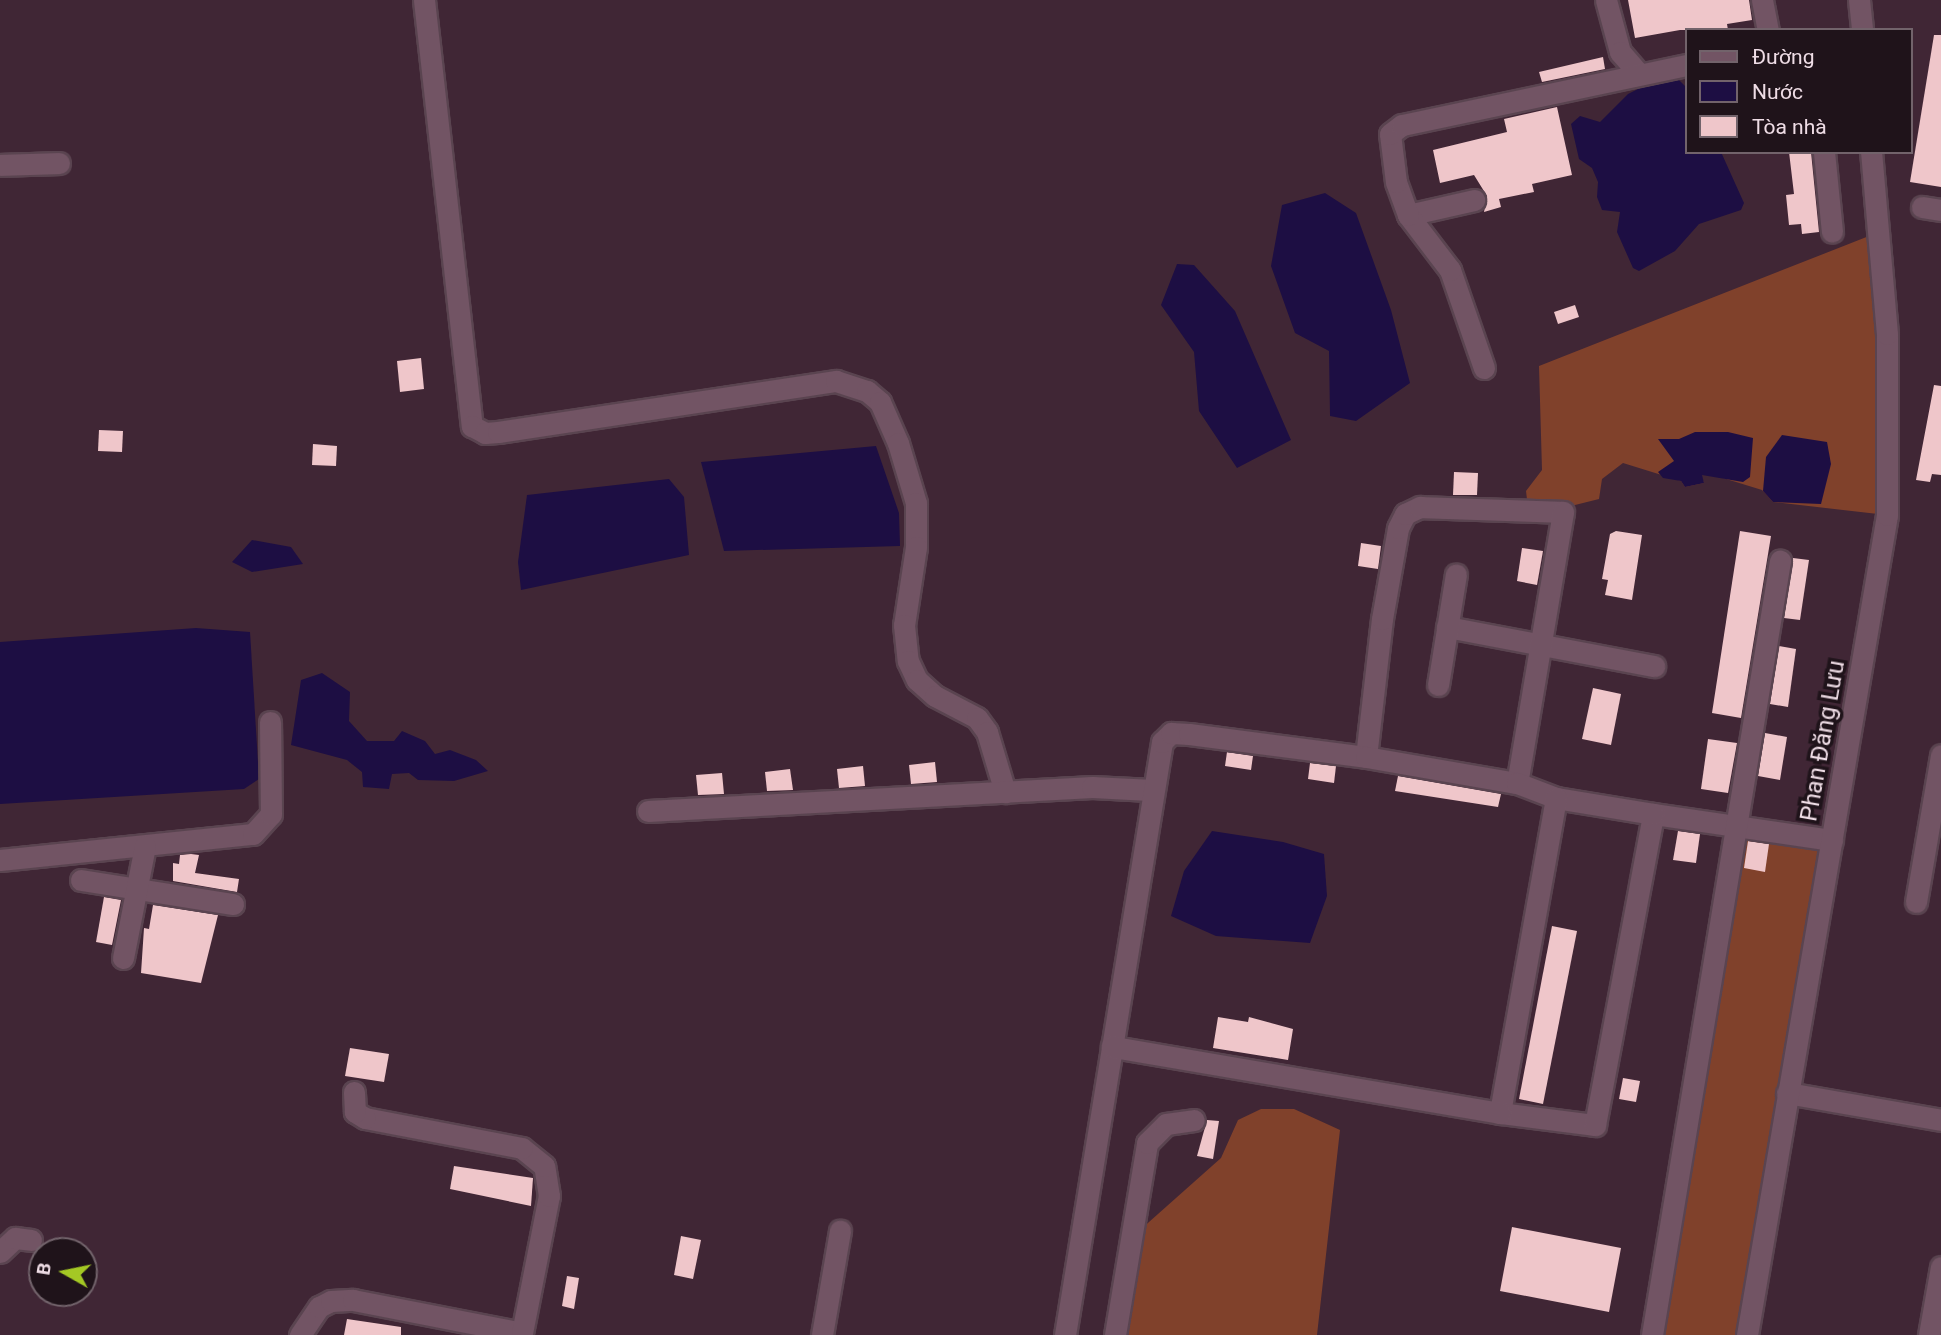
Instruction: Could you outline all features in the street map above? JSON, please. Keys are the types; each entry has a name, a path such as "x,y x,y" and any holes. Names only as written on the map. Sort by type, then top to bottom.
{"street":[{"path":"424,0 472,426 485,433 498,432 836,381 867,391 880,402 898,443 916,503 916,547 904,625 908,661 917,680 935,696 977,718 987,732 1005,792"},
{"path":"1606,0 1620,52 1637,73"},
{"path":"1762,0 1768,28"},
{"path":"1859,0 1862,28"},
{"path":"1484,368 1450,270 1408,215 1391,152 1390,134 1402,125 1637,73 1686,65"},
{"path":"1824,154 1832,232"},
{"name":"Phan Đăng Lưu","path":"1747,1335 1887,515 1887,334 1871,154"},
{"path":"0,165 59,163"},
{"path":"1408,215 1474,200"},
{"path":"1366,757 1382,619 1398,528 1405,514 1420,508 1563,512 1538,645 1517,783"},
{"path":"1652,1335 1780,561"},
{"path":"1438,685 1455,574"},
{"path":"1447,627 1654,666"},
{"path":"0,860 253,834 265,825 272,801 270,722"},
{"path":"1065,1335 1151,790 1161,742 1171,733 1366,757 1517,783 1556,799 1832,840"},
{"path":"1916,902 1941,755"},
{"path":"648,811 1092,787 1151,790"},
{"path":"1500,1113 1556,799"},
{"path":"1112,1046 1500,1113 1595,1125 1653,814"},
{"path":"123,958 145,846"},
{"path":"82,880 233,904"},
{"path":"300,1335 319,1307 331,1301 353,1300 526,1334 549,1196 544,1166 534,1153 522,1147 365,1118 355,1112 354,1092"},
{"path":"1787,1093 1941,1120"},
{"path":"1115,1335 1147,1143 1166,1124 1194,1120"},
{"path":"822,1335 840,1231"},
{"path":"0,1252 15,1238 28,1240"},
{"path":"1929,1335 1941,1267"}],"shaded area":[{"path":"1869,236 1878,337 1878,514 1773,502 1762,490 1710,474 1701,475 1704,483 1685,487 1681,481 1623,463 1602,479 1599,499 1563,508 1528,508 1526,491 1542,470 1539,366"},
{"path":"1740,830 1821,843 1737,1335 1655,1335"},
{"path":"1261,1109 1294,1109 1340,1130 1317,1335 1129,1335 1119,1325 1131,1238 1221,1158 1238,1120"}],"water":[{"path":"1678,79 1686,87 1686,154 1722,154 1744,203 1741,210 1699,224 1675,251 1639,271 1633,268 1617,232 1620,212 1602,210 1597,197 1598,182 1592,168 1579,159 1571,124 1580,116 1600,122 1628,94 1656,80"},
{"path":"1325,193 1356,213 1391,310 1410,383 1356,421 1330,416 1329,351 1295,333 1271,266 1282,205"},
{"path":"1177,264 1194,265 1235,311 1291,440 1237,468 1199,411 1194,352 1161,305"},
{"path":"1695,432 1728,432 1753,438 1750,477 1743,482 1702,475 1704,483 1685,487 1681,481 1663,478 1658,472 1674,461 1658,439 1679,439"},
{"path":"1782,435 1827,442 1831,464 1821,504 1773,502 1763,491 1766,457"},
{"path":"876,446 899,513 900,546 724,551 701,462"},
{"path":"669,479 684,497 689,555 521,590 518,562 527,495"},
{"path":"252,540 291,547 303,564 252,572 232,562"},
{"path":"196,628 250,632 259,779 244,789 0,804 0,642"},
{"path":"322,673 350,692 349,721 367,741 394,741 402,731 425,741 435,754 450,750 476,760 488,771 454,781 418,780 409,773 392,774 389,789 363,787 362,772 347,760 291,745 301,680"},
{"path":"1212,831 1283,842 1324,854 1327,896 1310,943 1216,936 1171,916 1184,871"}],"building":[{"path":"1628,0 1749,0 1752,20 1727,24 1728,28 1686,28 1635,38"},
{"path":"1934,35 1941,35 1941,187 1910,182"},
{"path":"1603,57 1605,69 1542,82 1539,72"},
{"path":"1557,107 1572,175 1532,184 1534,192 1499,199 1501,207 1484,212 1487,196 1474,175 1440,183 1433,150 1507,132 1504,119"},
{"path":"1789,154 1811,154 1819,232 1802,234 1801,224 1789,225 1786,195 1794,194"},
{"path":"1575,305 1579,317 1558,324 1554,312"},
{"path":"421,358 424,389 400,392 397,361"},
{"path":"1934,385 1941,386 1941,475 1932,474 1930,482 1916,480"},
{"path":"99,430 123,431 122,452 98,451"},
{"path":"313,444 337,446 336,466 312,465"},
{"path":"1454,472 1478,473 1477,495 1453,495"},
{"path":"1616,531 1642,535 1632,600 1605,595 1608,580 1602,579 1610,534"},
{"path":"1740,531 1771,536 1741,718 1712,713"},
{"path":"1361,543 1381,546 1378,569 1358,566"},
{"path":"1522,548 1543,551 1537,585 1517,581"},
{"path":"1793,558 1809,560 1800,620 1784,618"},
{"path":"1779,646 1796,649 1788,707 1770,704"},
{"path":"1593,688 1621,694 1611,745 1582,739"},
{"path":"1765,733 1787,737 1780,780 1758,776"},
{"path":"1708,739 1737,743 1728,793 1701,789"},
{"path":"1227,752 1253,756 1251,770 1225,766"},
{"path":"935,762 937,782 911,784 909,765"},
{"path":"1310,763 1336,766 1334,783 1308,779"},
{"path":"863,766 865,786 839,788 837,769"},
{"path":"790,769 793,790 767,791 765,772"},
{"path":"722,773 724,794 698,795 696,775"},
{"path":"1398,776 1501,794 1498,807 1395,791"},
{"path":"1678,831 1700,834 1696,863 1673,860"},
{"path":"1748,841 1769,844 1765,872 1744,868"},
{"path":"180,855 199,855 195,873 239,879 237,892 173,881 173,863 179,864"},
{"path":"104,897 121,900 112,945 96,942"},
{"path":"153,905 218,915 201,983 141,973 144,928 149,929"},
{"path":"1552,926 1577,931 1543,1104 1519,1099"},
{"path":"1218,1017 1248,1022 1249,1017 1293,1029 1288,1060 1213,1048"},
{"path":"350,1048 389,1054 384,1082 345,1076"},
{"path":"1623,1078 1640,1081 1636,1102 1619,1099"},
{"path":"1207,1120 1219,1121 1213,1159 1197,1156"},
{"path":"454,1166 533,1178 531,1206 450,1189"},
{"path":"1512,1227 1621,1248 1609,1312 1500,1291"},
{"path":"681,1236 701,1240 693,1279 674,1275"},
{"path":"567,1276 579,1278 574,1309 562,1306"},
{"path":"347,1319 401,1327 401,1335 344,1335"}]}
